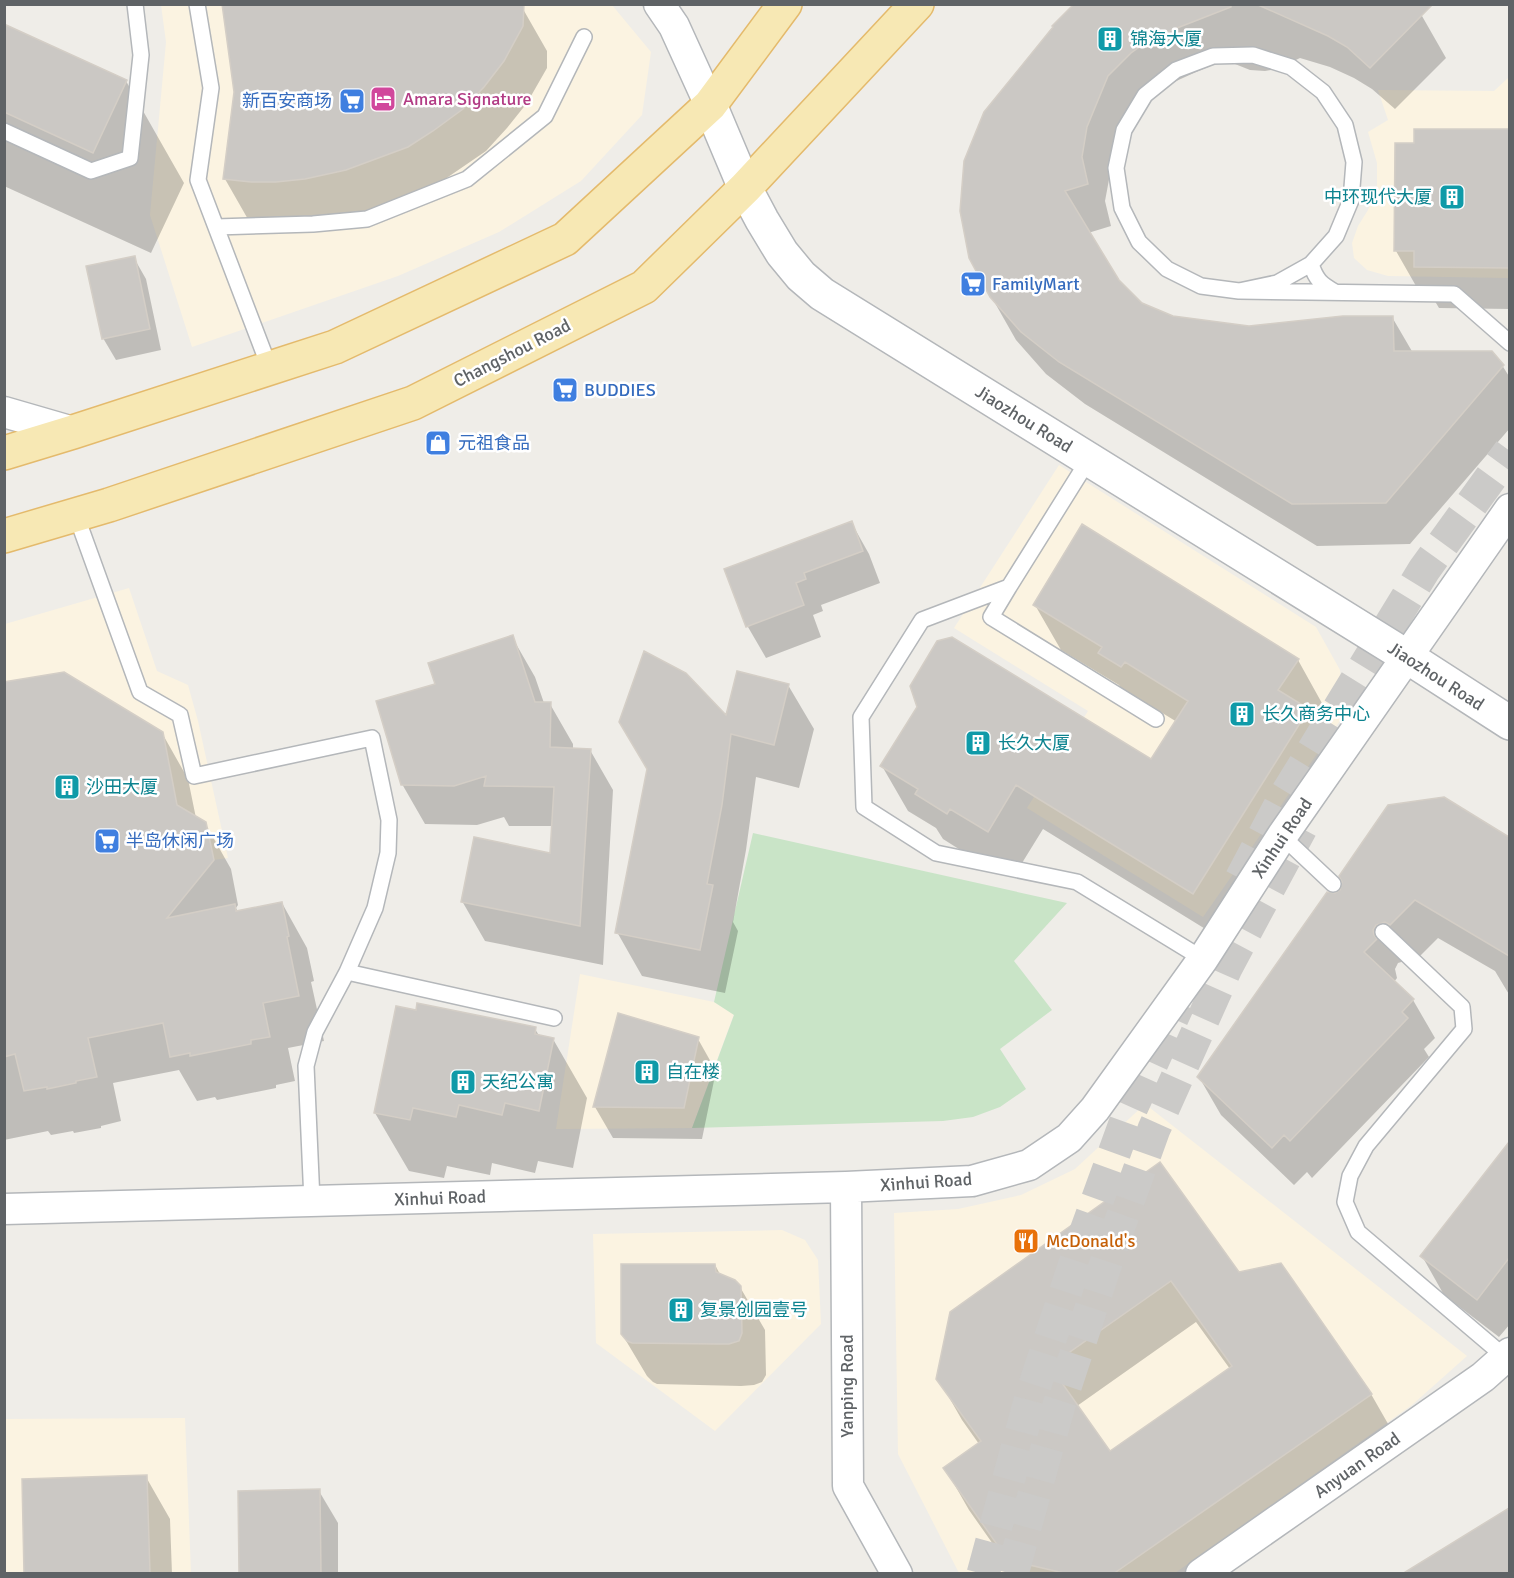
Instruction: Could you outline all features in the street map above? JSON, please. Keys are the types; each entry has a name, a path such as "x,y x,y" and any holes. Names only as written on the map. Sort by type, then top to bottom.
{"main road":[{"path":"4,453 335,347 565,239 710,105 785,4"},
{"name":"Changshou Road","path":"4,536 76,515 413,403 644,287 745,188 917,4"}],"street":[{"name":"Jiaozhou Road","path":"659,4 674,26 745,188 762,220 782,253 801,276 822,294 1406,656 1509,723"},
{"path":"4,412 74,432"},
{"name":"Xinhui Road","path":"4,1209 972,1181 1029,1164 1069,1138 1095,1109 1203,959 1282,836 1509,509"},
{"name":"Yanping Road","path":"846,1186 848,1486 897,1574"},
{"name":"Anyuan Road","path":"1201,1574 1483,1377 1507,1355"}],"lane":[{"path":"4,131 91,171 130,158 141,55 135,4"},
{"path":"197,4 210,88 198,180 270,369"},
{"path":"216,227 313,224 367,219 467,179 546,116 584,37"},
{"path":"1239,291 1277,283 1311,264 1336,236 1351,200 1354,162 1344,125 1323,92 1291,68 1253,55 1213,56 1176,70 1145,95 1124,130 1116,168 1122,208 1139,242 1167,269 1201,286 1239,291 1454,294 1509,343"},
{"path":"1311,264 1314,275 1322,284 1336,292"},
{"path":"1089,459 991,617 1156,719"},
{"path":"76,515 140,692 180,715 194,776 372,738 389,820 388,853 375,908 347,972 315,1032 306,1066 312,1201"},
{"path":"1009,587 922,620 861,717 864,807 936,853 1077,882 1203,959"},
{"path":"1282,836 1333,884"},
{"path":"1383,932 1462,1007 1464,1029 1366,1146 1350,1176 1345,1202 1358,1232 1507,1355"},
{"path":"347,972 554,1018"}],"shaded area":[{"path":"161,5 612,5 651,52 642,115 581,181 499,232 398,276 192,347 150,215 166,42"},
{"path":"1509,77 1509,278 1388,276 1367,270 1354,258 1352,243 1377,188 1377,163 1368,132 1388,120 1378,90 1494,91"},
{"path":"1059,465 1316,627 1340,670 1344,715 1203,917 1027,808 1088,711 954,628"},
{"name":"半岛休闲广场","path":"129,588 157,671 188,685 228,858 213,860 169,916 5,949 5,624"},
{"path":"580,974 714,1002 734,1014 692,1128 556,1129"},
{"path":"1145,1104 1467,1356 1412,1405 1175,1573 959,1573 898,1454 894,1213 958,1209 1021,1195 1075,1169"},
{"path":"782,1230 805,1240 818,1260 821,1324 715,1431 596,1343 593,1234"},
{"path":"185,1418 191,1573 5,1573 4,1419"}],"green space":[{"path":"753,833 1067,903 1014,961 1052,1010 1000,1049 1026,1089 1000,1107 973,1117 943,1121 692,1128 734,1015 714,1002"}],"building":[{"name":"Amara Signature","path":"222,4 524,4 523,26 504,61 463,109 433,131 408,147 346,170 305,179 251,182 223,179 234,92"},
{"path":"1074,4 1231,4 1231,7 1148,41 1131,53 1108,76 1087,127 1082,157 1088,184 1065,191 1119,280 1142,303 1173,316 1249,326 1343,316 1393,316 1394,351 1492,351 1504,365 1386,503 1292,504 1059,362 1021,332 990,297 969,258 960,211 964,161 984,112 1052,26"},
{"path":"1256,4 1433,4 1370,68 1347,47 1328,36"},
{"path":"4,24 127,80 93,153 4,112"},
{"name":"中环现代大厦","path":"1414,129 1509,129 1509,268 1414,267 1414,251 1394,251 1395,143 1414,143"},
{"path":"135,256 150,329 102,339 86,266"},
{"path":"852,521 863,551 804,573 806,579 796,583 804,605 746,627 724,569"},
{"name":"长久商务中心","path":"1082,524 1299,659 1278,690 1309,709 1193,894 1016,785 988,832 950,809 947,814 915,794 918,789 880,766 917,707 910,686 937,641 952,637 1151,759 1188,701 1125,662 1121,667 1098,653 1102,647 1033,605"},
{"path":"513,635 535,702 551,702 550,747 591,749 580,926 461,902 474,837 550,853 554,787 484,786 486,776 454,786 401,785 376,701 435,684 428,663"},
{"path":"644,651 686,673 726,715 737,671 789,684 774,745 731,734 722,805 707,884 713,885 700,950 615,933 647,769 619,722"},
{"name":"半岛休闲广场","path":"64,672 163,732 177,805 206,822 214,860 167,918 235,904 236,911 282,902 299,996 263,1003 270,1037 251,1040 251,1044 190,1056 190,1053 170,1057 163,1023 88,1038 97,1077 47,1089 47,1087 24,1091 15,1054 4,1057 4,682"},
{"path":"1444,797 1509,837 1509,956 1415,900 1390,925 1385,922 1376,925 1373,930 1377,939 1364,952 1414,999 1402,1012 1408,1018 1290,1141 1284,1135 1272,1148 1197,1077 1327,892 1335,893 1340,890 1342,882 1339,876 1388,805"},
{"name":"天纪公寓","path":"417,1003 536,1027 535,1034 554,1038 539,1111 505,1103 502,1115 459,1105 456,1117 413,1108 410,1120 374,1113 396,1006 416,1010"},
{"name":"自在楼","path":"618,1013 699,1037 684,1108 593,1107"},
{"path":"1509,1142 1509,1258 1477,1300 1420,1256"},
{"path":"1160,1162 1239,1272 1281,1263 1372,1394 1113,1574 1068,1574 1008,1560 943,1468 981,1441 936,1379 950,1312","holes":["1171,1281 1232,1366 1110,1451 1050,1366"]},
{"name":"复景创园壹号","path":"621,1264 715,1264 716,1272 735,1280 741,1286 742,1333 739,1341 716,1344 632,1343 627,1341 621,1334"},
{"path":"147,1475 150,1574 24,1574 22,1479"},
{"path":"320,1489 321,1574 239,1574 238,1491"},
{"path":"1509,1508 1509,1574 1402,1574"}],"tunnel":[{"path":"1241,879 1284,798 1424,570 1510,451"},
{"path":"1012,1574 1059,1405 1109,1254 1154,1129 1226,968 1301,828"},
{"path":"983,1574 1031,1397 1081,1245 1127,1118 1179,1003"}],"place":[{"name":"锦海大厦","path":"1110,39"},
{"name":"Amara Signature","path":"383,99"},
{"name":"新百安商场","path":"352,101"},
{"name":"中环现代大厦","path":"1452,197"},
{"name":"FamilyMart","path":"973,284"},
{"name":"BUDDIES","path":"565,390"},
{"name":"元祖食品","path":"438,443"},
{"name":"长久商务中心","path":"1242,714"},
{"name":"长久大厦","path":"978,743"},
{"name":"沙田大厦","path":"67,787"},
{"name":"半岛休闲广场","path":"107,841"},
{"name":"自在楼","path":"647,1072"},
{"name":"天纪公寓","path":"463,1082"},
{"name":"McDonald's","path":"1026,1241"},
{"name":"复景创园壹号","path":"681,1310"}]}
